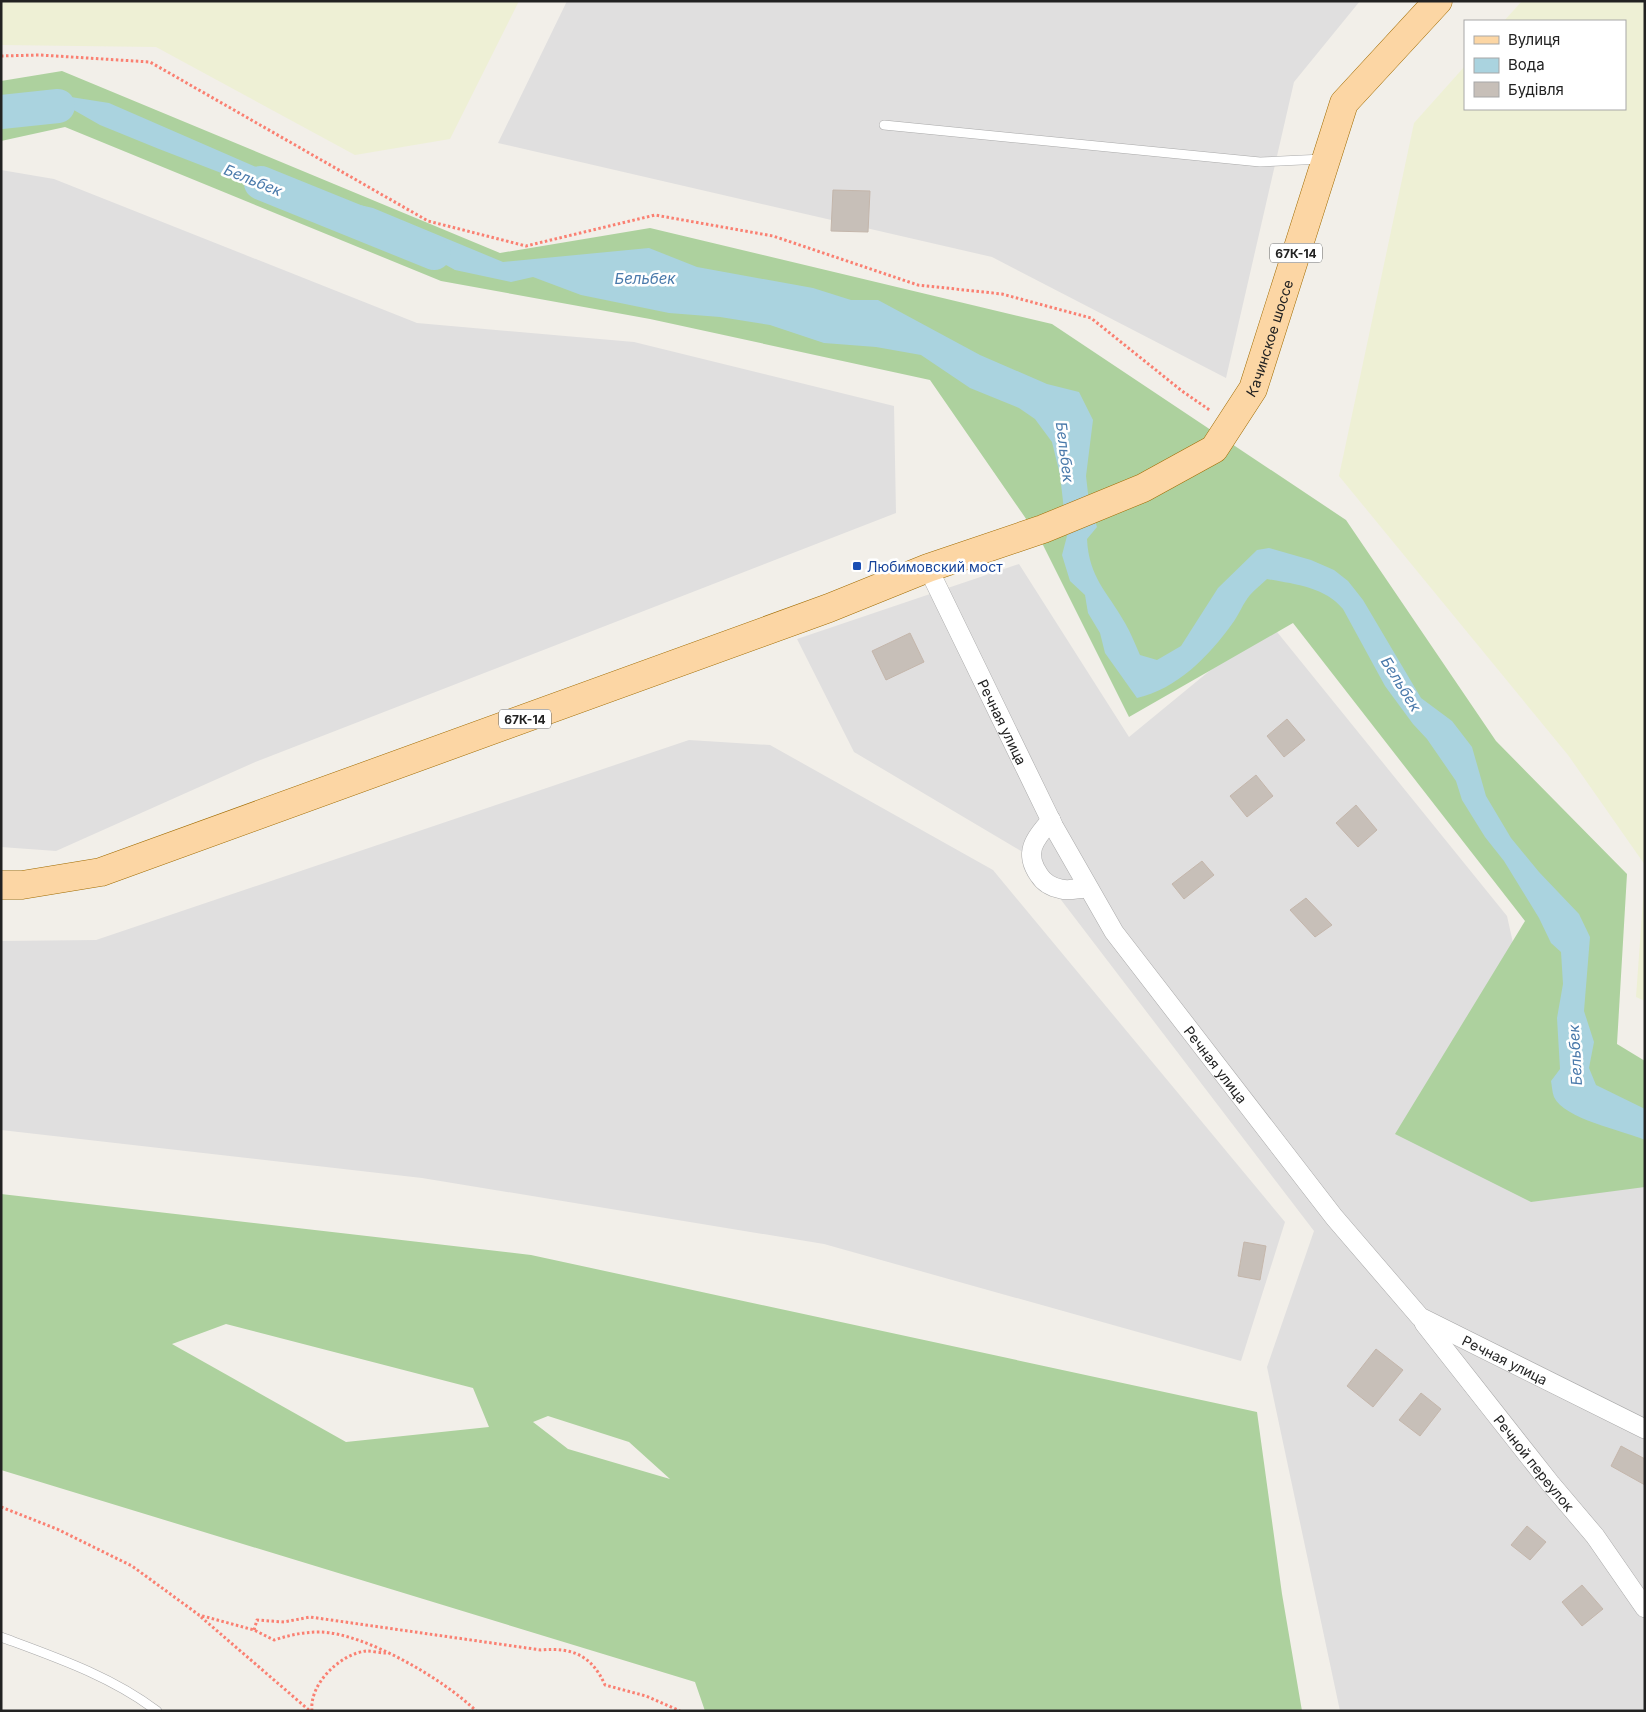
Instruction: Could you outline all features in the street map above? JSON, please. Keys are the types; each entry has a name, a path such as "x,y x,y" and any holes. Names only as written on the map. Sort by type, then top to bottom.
{"main road":[{"name":"Качинское шоссе","path":"928,568 1043,529 1143,488 1214,449 1254,389 1344,103 1429,4"},
{"name":"67К-14","path":"1,885 22,885 101,872 829,608 928,568"}],"street":[{"name":"Речная улица","path":"928,568 1051,820 1114,932 1334,1217 1420,1317 1645,1429"},
{"path":"1051,820 1037,837 1032,850 1031,863 1044,883 1062,890 1088,888"},
{"name":"Речной переулок","path":"1420,1317 1594,1536 1645,1608"}],"lane":[{"path":"884,125 1260,162 1326,159"},
{"path":"1,1637 82,1669 125,1689 157,1711"}],"path":[{"path":"1,56 40,55 150,62 428,221 526,246 655,215 773,236 918,285 1002,294 1091,318 1182,391 1230,424"},
{"path":"1,1507 57,1529 132,1566 199,1615 311,1711"},
{"path":"199,1615 254,1630 274,1640 296,1633 321,1632 354,1639 389,1654 444,1685 476,1711"},
{"path":"254,1630 257,1620 284,1622 310,1617 541,1650 560,1648 581,1656 598,1668 605,1685 646,1696 680,1711"},
{"path":"311,1711 312,1698 331,1670 348,1657 366,1651 389,1654"}],"shaded area":[{"path":"567,1 1360,1 1294,82 1226,378 992,257 498,143"},
{"path":"1,170 54,179 417,323 634,342 894,406 896,513 253,763 56,851 1,847"},
{"path":"1019,564 1129,737 1269,622 1507,916 1556,1135 1645,1185 1645,1711 1340,1711 1267,1367 1314,1231 1026,854 854,752 797,639"},
{"path":"689,740 770,745 993,870 1285,1222 1241,1361 824,1244 422,1178 1,1130 1,941 96,940"}],"green space":[{"path":"1,1 519,1 450,139 355,155 156,47 1,45"},
{"path":"1522,1 1645,1 1645,865 1568,755 1339,476 1414,123 1464,67 1464,110 1626,110 1626,20 1505,20"},
{"path":"62,71 500,253 650,228 1052,324 1346,520 1496,741 1627,874 1617,1044 1645,1061 1645,1187 1531,1202 1395,1134 1525,921 1293,623 1129,717 1040,539 930,380 650,319 441,281 65,127 1,141 1,81"},
{"path":"1645,872 1645,1001 1636,997"},
{"path":"1,1194 531,1255 1257,1412 1282,1594 1302,1711 705,1711 695,1682 1,1470","holes":["226,1324 473,1388 489,1427 346,1442 172,1344","548,1416 629,1442 670,1479 568,1449 533,1422"]}],"water":[{"name":"Бельбек","path":"58,95 109,103 325,197 373,208 503,262 649,248 697,267 813,288 851,300 878,300 980,355 1047,384 1079,392 1093,420 1086,476 1089,502 1097,527 1087,539 1088,552 1100,584 1127,627 1140,655 1157,660 1181,646 1218,588 1257,550 1269,548 1311,560 1334,570 1348,581 1363,600 1421,698 1452,721 1472,747 1486,796 1511,838 1539,872 1579,914 1590,937 1584,1011 1594,1042 1589,1068 1596,1085 1645,1109 1645,1140 1581,1118 1560,1105 1554,1097 1551,1081 1560,1069 1557,1018 1563,984 1561,952 1551,943 1539,918 1504,861 1485,837 1462,800 1456,781 1427,739 1413,724 1385,686 1343,609 1327,596 1308,588 1267,579 1250,595 1223,636 1191,670 1152,694 1137,698 1105,653 1100,633 1088,613 1085,595 1070,581 1062,555 1067,536 1060,475 1052,442 1035,419 1019,408 970,388 921,355 876,347 824,343 770,325 720,317 669,313 581,295 533,277 511,282 455,270 392,235 302,200 242,181 159,149 100,125 65,105 45,118 15,110 1,112 1,96"}],"building":[{"path":"833,190 870,191 868,232 831,231"},
{"path":"910,633 924,662 886,680 872,651"},
{"path":"1287,719 1305,740 1284,757 1267,736"},
{"path":"1256,775 1273,796 1247,817 1230,796"},
{"path":"1356,805 1377,830 1358,847 1336,823"},
{"path":"1202,861 1214,875 1184,899 1172,884"},
{"path":"1306,898 1332,925 1315,937 1290,910"},
{"path":"1244,1242 1266,1246 1260,1280 1238,1276"},
{"path":"1376,1349 1403,1370 1373,1407 1347,1386"},
{"path":"1421,1393 1441,1409 1420,1436 1399,1420"},
{"path":"1621,1446 1645,1459 1645,1485 1611,1466"},
{"path":"1527,1526 1546,1542 1530,1560 1511,1545"},
{"path":"1582,1585 1603,1609 1582,1626 1562,1602"}],"waterway":[{"name":"Бельбек","path":"1,112 58,106"},
{"name":"Бельбек","path":"261,183 434,253"}],"place":[{"name":"Любимовский мост","path":"857,566"}]}
